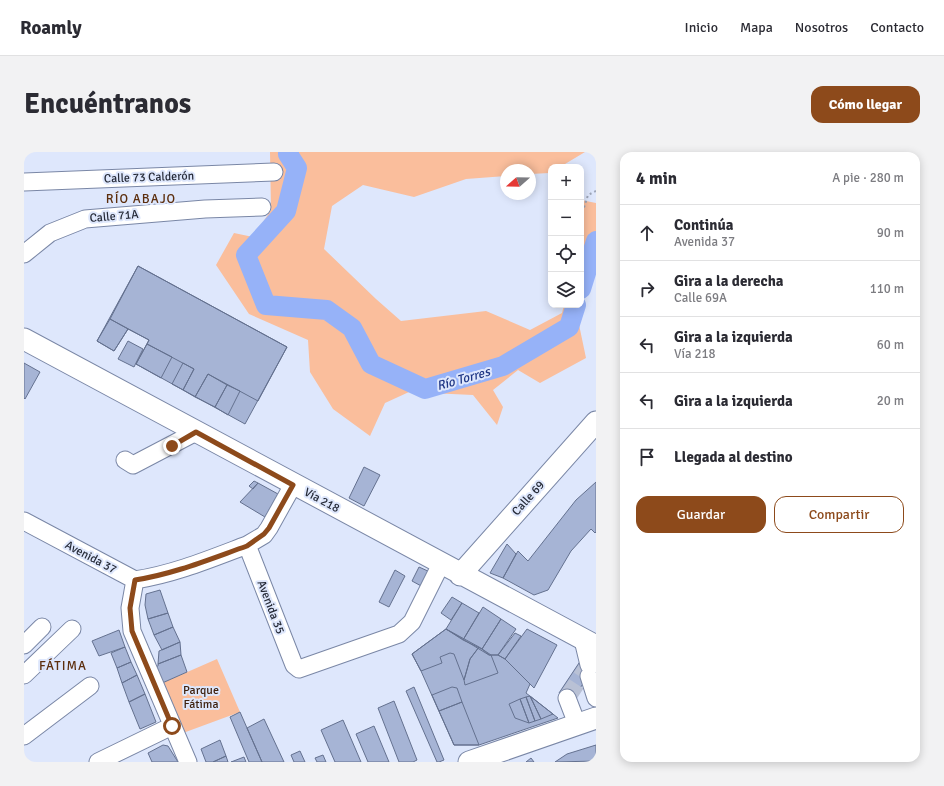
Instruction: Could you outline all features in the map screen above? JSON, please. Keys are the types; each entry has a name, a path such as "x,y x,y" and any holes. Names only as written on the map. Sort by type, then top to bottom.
{"main road":[{"name":"Vía 218","path":"24,339 441,564 466,577 502,588 592,642"},
{"name":"Calle 69","path":"466,577 596,422"},
{"path":"469,762 587,721"}],"street":[{"name":"Calle 73 Calderón","path":"24,182 274,172"},
{"name":"Calle 71A","path":"24,254 50,234 85,219 205,209 262,207"},
{"path":"125,460 134,465 196,432"},
{"path":"188,762 132,631 130,608 135,580 166,575 247,546 264,534 269,528 293,485"},
{"name":"Avenida 37","path":"24,522 135,580"},
{"name":"Avenida 35","path":"247,546 296,668 299,669 399,634 405,630 412,622 441,564"},
{"path":"24,645 42,628"},
{"path":"24,675 72,629"},
{"path":"592,642 589,665 592,670 596,698"},
{"path":"24,736 90,686"},
{"path":"567,698 587,721"},
{"path":"98,762 172,726"}],"path":[{"path":"584,208 588,195 596,191"}],"green space":[{"path":"270,152 585,152 565,164 548,164 548,173 536,174 536,164 500,164 500,176 466,179 414,197 363,185 332,206 324,249 401,321 486,311 530,330 562,313 563,308 576,308 586,358 540,383 518,370 493,390 503,407 497,425 473,395 409,392 385,403 370,436 333,409 310,372 308,340 249,314 216,265 234,233 253,237 271,210"},
{"path":"584,201 596,203 596,268 590,268 584,281"},
{"name":"Parque Fátima","path":"217,659 240,712 183,733 160,684"}],"building":[{"path":"138,266 287,347 245,424 136,364 149,340 128,329 114,351 97,341"},
{"path":"138,266 287,347 258,401 208,374 195,397 183,390 194,369 147,344 149,340 110,319"},
{"path":"110,319 128,329 114,351 97,341"},
{"path":"128,341 143,349 134,367 118,359"},
{"path":"147,344 172,357 161,378 136,364"},
{"path":"24,363 40,372 25,399 24,398"},
{"path":"183,363 194,369 183,390 172,384"},
{"path":"208,374 227,385 215,407 195,397"},
{"path":"227,385 240,391 228,415 215,407"},
{"path":"364,467 380,475 364,506 349,498"},
{"path":"254,481 258,483 253,489 249,486"},
{"path":"596,482 596,532 595,533 591,529 571,551 548,590 534,595 503,578 518,551 528,561 576,500"},
{"path":"258,483 278,494 265,517 240,502"},
{"path":"507,544 516,554 503,578 490,573"},
{"path":"419,567 430,572 423,587 412,581"},
{"path":"395,570 405,576 389,607 379,602"},
{"path":"160,590 168,613 148,619 145,605 146,594"},
{"path":"452,597 462,603 451,620 441,613"},
{"path":"462,603 479,613 463,640 446,629"},
{"path":"483,607 501,619 482,649 463,640"},
{"path":"168,613 173,627 154,635 148,619"},
{"path":"501,619 516,629 498,655 489,655 482,649"},
{"path":"173,627 180,642 162,650 154,635"},
{"path":"446,629 489,655 498,655 505,659 530,684 526,693 558,718 479,745 454,745 412,654"},
{"path":"446,629 479,647 470,659 464,680 454,654 450,653 440,657 442,663 421,671 412,654"},
{"path":"527,629 557,645 534,688 505,659"},
{"path":"119,630 125,647 99,656 92,641"},
{"path":"515,633 521,636 505,659 498,655"},
{"path":"180,642 181,655 158,664 159,651"},
{"path":"125,647 131,662 117,668 111,653"},
{"path":"479,647 491,655 498,673 465,685 464,680 470,659"},
{"path":"181,655 187,672 160,684 154,668 158,666 158,664"},
{"path":"581,660 594,668 571,701 559,693"},
{"path":"131,662 137,675 122,683 117,668"},
{"path":"137,675 145,694 129,702 122,683"},
{"path":"414,687 444,760 439,762 437,762 406,691"},
{"path":"452,687 457,688 462,702 439,711 432,695"},
{"path":"145,694 156,722 140,729 129,702"},
{"path":"530,696 553,714 541,719"},
{"path":"530,696 541,719 535,721 526,697"},
{"path":"526,697 535,721 529,723 520,699"},
{"path":"520,699 529,723 515,718 509,704"},
{"path":"394,701 417,760 413,762 399,762 378,708"},
{"path":"462,702 479,745 454,745 439,711"},
{"path":"240,712 262,762 249,762 230,717"},
{"path":"264,719 284,762 262,762 247,728"},
{"path":"343,720 361,762 335,762 321,730"},
{"path":"374,726 389,762 368,762 356,734"},
{"path":"220,740 226,756 213,762 206,762 201,749"},
{"path":"163,745 168,746 178,762 152,762 148,753"},
{"path":"596,745 596,761 555,762 567,754"},
{"path":"300,751 305,762 294,762 291,755"},
{"path":"323,755 326,762 317,762 315,758"},
{"path":"226,756 228,762 213,762"},
{"path":"244,757 246,762 231,762"},
{"path":"531,758 534,762 526,762"}],"waterway":[{"name":"Río Torres","path":"289,152 288,154 297,168 286,211 246,255 266,305 327,310 352,328 371,364 425,389 503,366 569,327 575,308"},
{"name":"Río Torres","path":"584,279 596,241"}],"tunnel":[{"path":"567,698 589,665"}],"district":[{"name":"RÍO ABAJO","path":"141,198"},
{"name":"FÁTIMA","path":"63,665"}],"route":[{"path":"172,446 196,432 293,485 269,528 258,539 247,546 178,571 160,576 135,580 129,616 130,624 172,726"}]}
